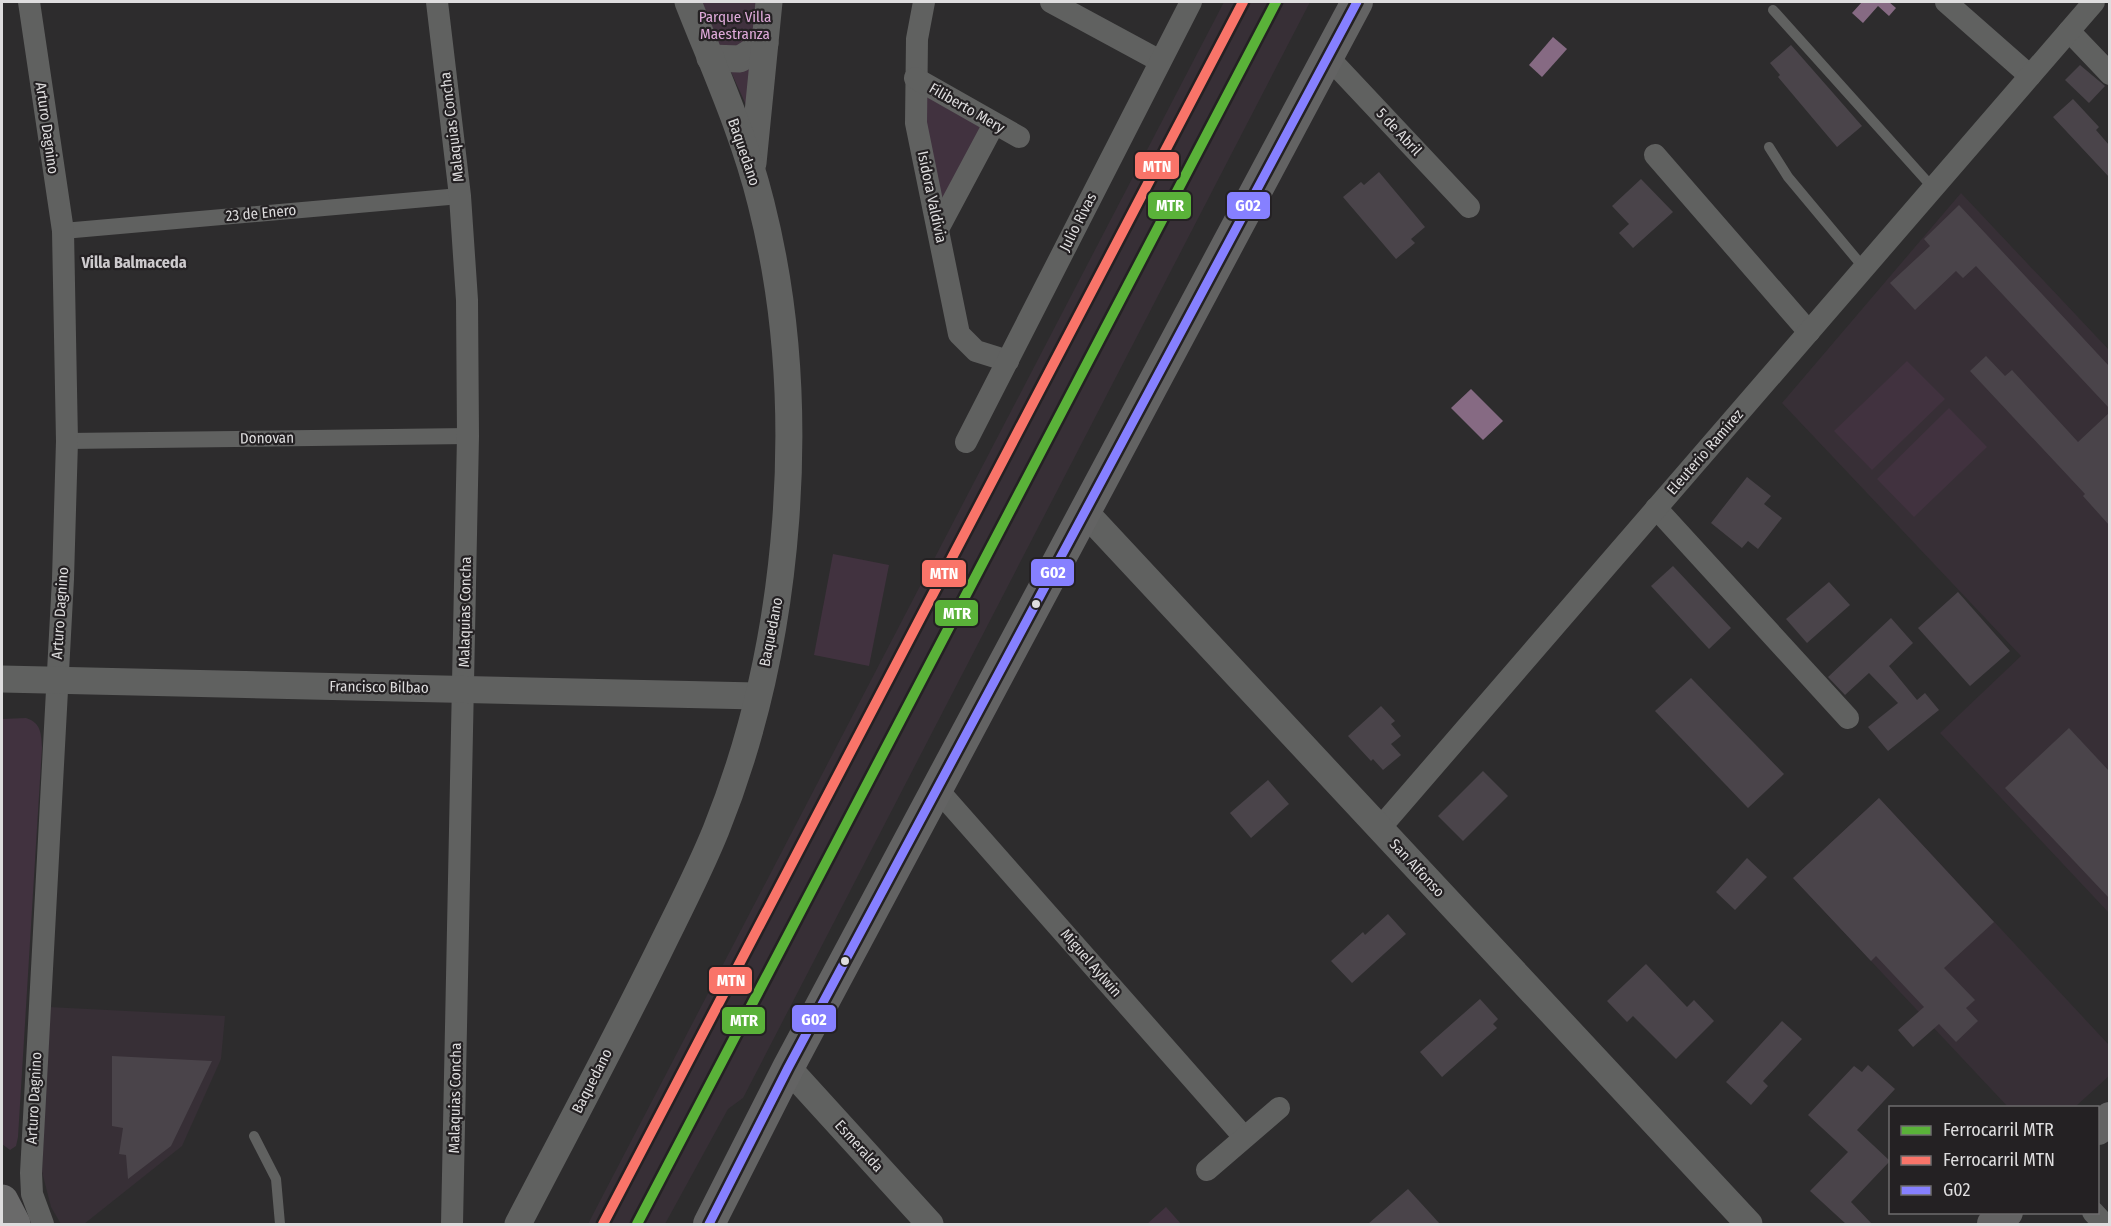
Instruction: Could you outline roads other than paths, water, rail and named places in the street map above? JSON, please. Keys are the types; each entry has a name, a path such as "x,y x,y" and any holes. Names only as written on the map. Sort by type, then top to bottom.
{"main road":[{"path":"709,1224 788,1068 1357,2"},
{"path":"2,1201 14,1224"}],"street":[{"name":"Arturo Dagnino","path":"29,2 63,231 66,441 63,579 31,1173 32,1194 43,1224"},
{"name":"Malaquias Concha","path":"437,2 460,196 467,300 468,436 452,1224"},
{"name":"Baquedano","path":"518,1224 699,871 730,794 757,696 779,597 785,531 787,427 784,340 779,297 764,214 752,170 688,2"},
{"path":"752,170 769,2"},
{"name":"Isidora Valdivia","path":"924,2 915,78 916,123 959,334 976,351 1008,361"},
{"path":"1051,2 1160,61"},
{"name":"Julio Rivas","path":"966,442 1191,2"},
{"path":"1946,2 2030,76"},
{"name":"Eleuterio Ramírez","path":"1380,828 2094,2"},
{"path":"2069,31 2109,75"},
{"path":"710,58 740,59 765,43"},
{"name":"5 de Abril","path":"1328,57 1469,207"},
{"name":"Filiberto Mery","path":"915,78 1019,137"},
{"path":"939,227 994,123"},
{"path":"1655,155 1809,332"},
{"name":"23 de Enero","path":"63,231 460,196"},
{"name":"Donovan","path":"66,441 468,436"},
{"path":"1656,508 1848,718"},
{"name":"San Alfonso","path":"1085,512 1749,1224"},
{"name":"Francisco Bilbao","path":"2,679 757,696"},
{"name":"Miguel Aylwin","path":"937,789 1244,1137"},
{"name":"Esmeralda","path":"788,1068 930,1224"},
{"path":"1207,1170 1279,1108"}],"lane":[{"path":"1773,10 1933,188"},
{"path":"1769,147 1788,177 1864,268"},
{"path":"254,1136 276,1179 280,1224"}],"rail line":[{"name":"MTN","path":"603,1224 1243,2"},
{"name":"MTR","path":"637,1224 1276,2"}],"district":[{"name":"Villa Balmaceda","path":"134,262"}],"park label":[{"name":"Parque Villa Maestranza","path":"735,26"}]}
